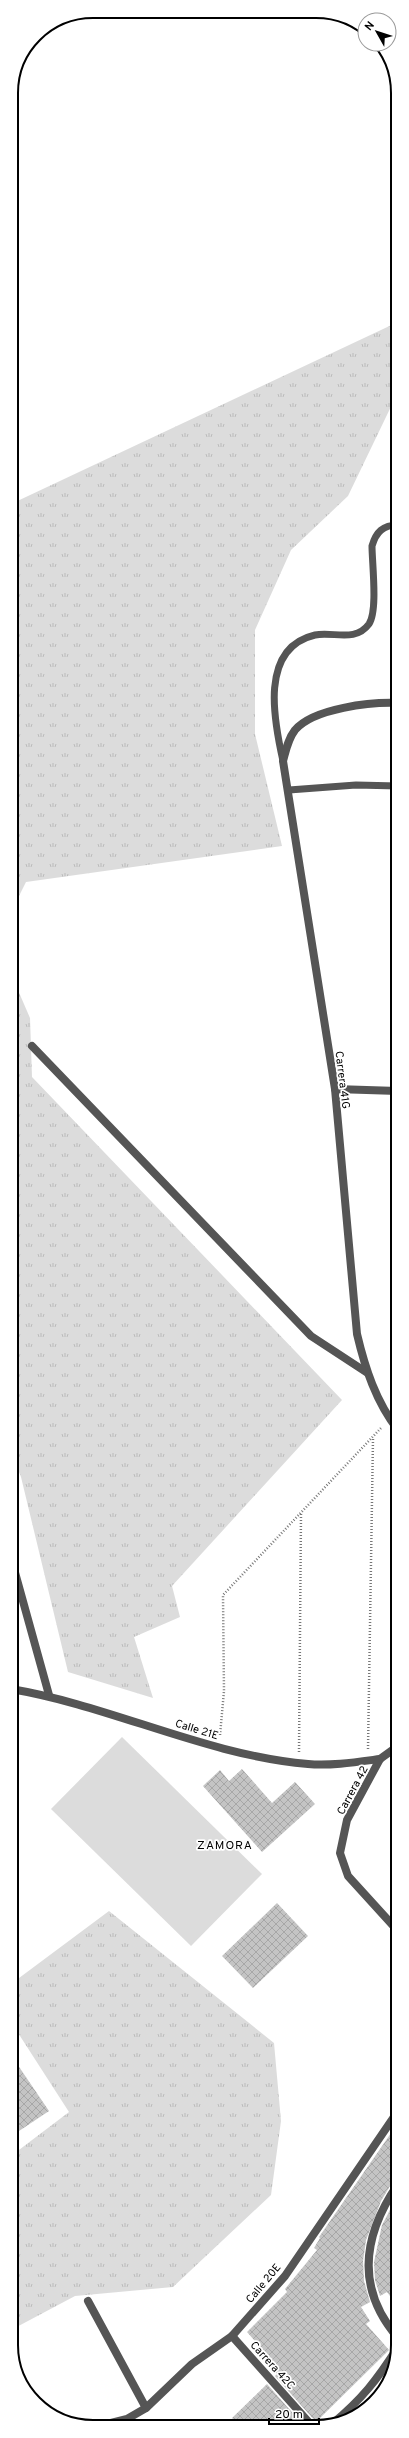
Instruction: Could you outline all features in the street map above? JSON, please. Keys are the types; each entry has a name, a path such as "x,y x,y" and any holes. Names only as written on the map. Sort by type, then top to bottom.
{"street":[{"name":"Carrera 41G","path":"391,703 378,702 320,714 296,729 288,741 283,761 289,790 335,1088 356,1334 366,1372 391,1421"},
{"path":"32,1046 311,1336 366,1372"},
{"path":"335,1088 391,1091"},
{"path":"18,1583 49,1695"},
{"name":"Calle 21E","path":"18,1690 49,1695 219,1748 309,1764 380,1759"},
{"path":"380,1759 391,1751"},
{"name":"Carrera 42","path":"380,1759 347,1820 340,1853 348,1876 391,1923"},
{"name":"Calle 20E","path":"131,2420 192,2364 232,2336 284,2276 391,2121"},
{"path":"391,2195 370,2239 368,2258 370,2290 384,2322 391,2330"},
{"path":"88,2300 146,2408"},
{"name":"Carrera 42C","path":"232,2336 308,2420"},
{"path":"344,2414 359,2402 390,2360"}],"lane":[{"path":"283,761 276,727 275,686 281,658 292,648 315,635 348,636 361,631 369,624 373,612 372,546 375,536 382,528 391,526"},
{"path":"289,790 356,786 391,786"}],"path":[{"path":"219,1748 224,1691 223,1595 389,1419"},
{"path":"367,1761 372,1437"},
{"path":"298,1762 301,1513"}],"green space":[{"path":"391,325 391,407 348,496 291,550 255,630 255,734 282,846 26,882 18,898 18,501"},
{"path":"18,990 30,1018 32,1077 342,1400 172,1586 180,1617 134,1637 153,1698 68,1672 18,1470"},
{"path":"122,1737 262,1874 191,1946 51,1809"},
{"path":"109,1911 274,2043 281,2121 271,2195 173,2287 75,2296 18,2326 18,2151 69,2112 18,2033 18,1979"}],"building":[{"path":"242,1769 272,1803 295,1782 315,1804 262,1852 203,1786 220,1770 229,1781"},
{"path":"277,1903 308,1936 253,1988 222,1956"},
{"path":"18,2065 49,2111 19,2131 18,2130"},
{"path":"391,2133 391,2184 381,2201 366,2240 363,2261 364,2281 370,2302 361,2307 370,2321 366,2324 389,2350 318,2420 314,2420 275,2376 277,2374 271,2366 274,2363 247,2332 287,2292 285,2289 317,2250 314,2248 320,2238 319,2237"},
{"path":"391,2208 391,2297 387,2292 380,2296 375,2280 374,2262 382,2225"},
{"path":"267,2384 299,2420 234,2420 232,2418"}],"district":[{"name":"ZAMORA","path":"225,1845"}]}
